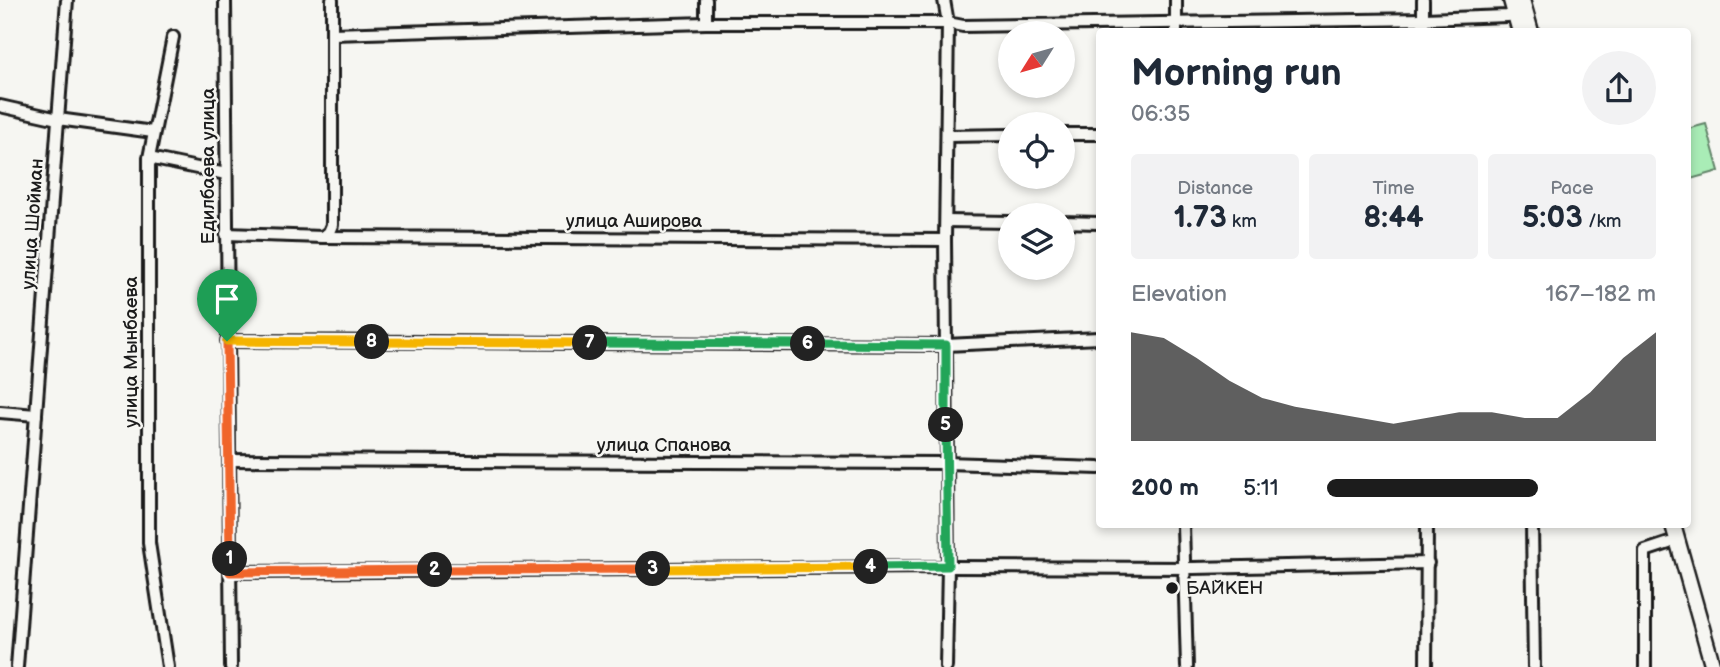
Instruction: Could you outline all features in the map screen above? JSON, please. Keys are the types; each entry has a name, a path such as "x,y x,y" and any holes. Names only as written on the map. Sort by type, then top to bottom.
{"main road":[{"path":"1518,7 1520,28"},
{"path":"1518,7 1529,28"},
{"path":"1665,528 1704,667"},
{"path":"1674,528 1713,667"}],"street":[{"name":"улица Шойман","path":"16,667 67,0"},
{"name":"Едилбаева улица","path":"225,0 231,667"},
{"path":"323,237 332,225 332,0"},
{"path":"706,0 706,23"},
{"path":"944,0 948,23 945,240 948,566 946,667"},
{"path":"1176,0 1176,27"},
{"path":"1423,0 1423,28"},
{"path":"332,34 706,23 1176,27 1424,19 1518,7"},
{"name":"улица Мынбаева","path":"168,667 149,543 149,158 173,37"},
{"path":"0,106 58,119 153,132"},
{"path":"1075,134 1096,134"},
{"path":"948,136 998,135"},
{"path":"149,158 226,174"},
{"path":"946,221 998,222"},
{"path":"1075,222 1096,223"},
{"name":"улица Аширова","path":"226,234 323,237 945,240"},
{"path":"227,341 946,345 1096,338"},
{"path":"0,412 36,415"},
{"name":"улица Спанова","path":"229,460 946,463 1096,468"},
{"path":"1183,528 1187,667"},
{"path":"1426,667 1427,528"},
{"path":"1532,528 1534,667"},
{"path":"1646,667 1645,551 1669,543"},
{"path":"230,572 948,566 1183,568 1428,563"}],"green space":[{"path":"1706,124 1719,171 1691,179 1691,128"}],"place":[{"name":"БАЙКЕН","path":"1172,588"}],"route":[{"path":"227,341 946,345 948,566 230,572 227,341"}]}
